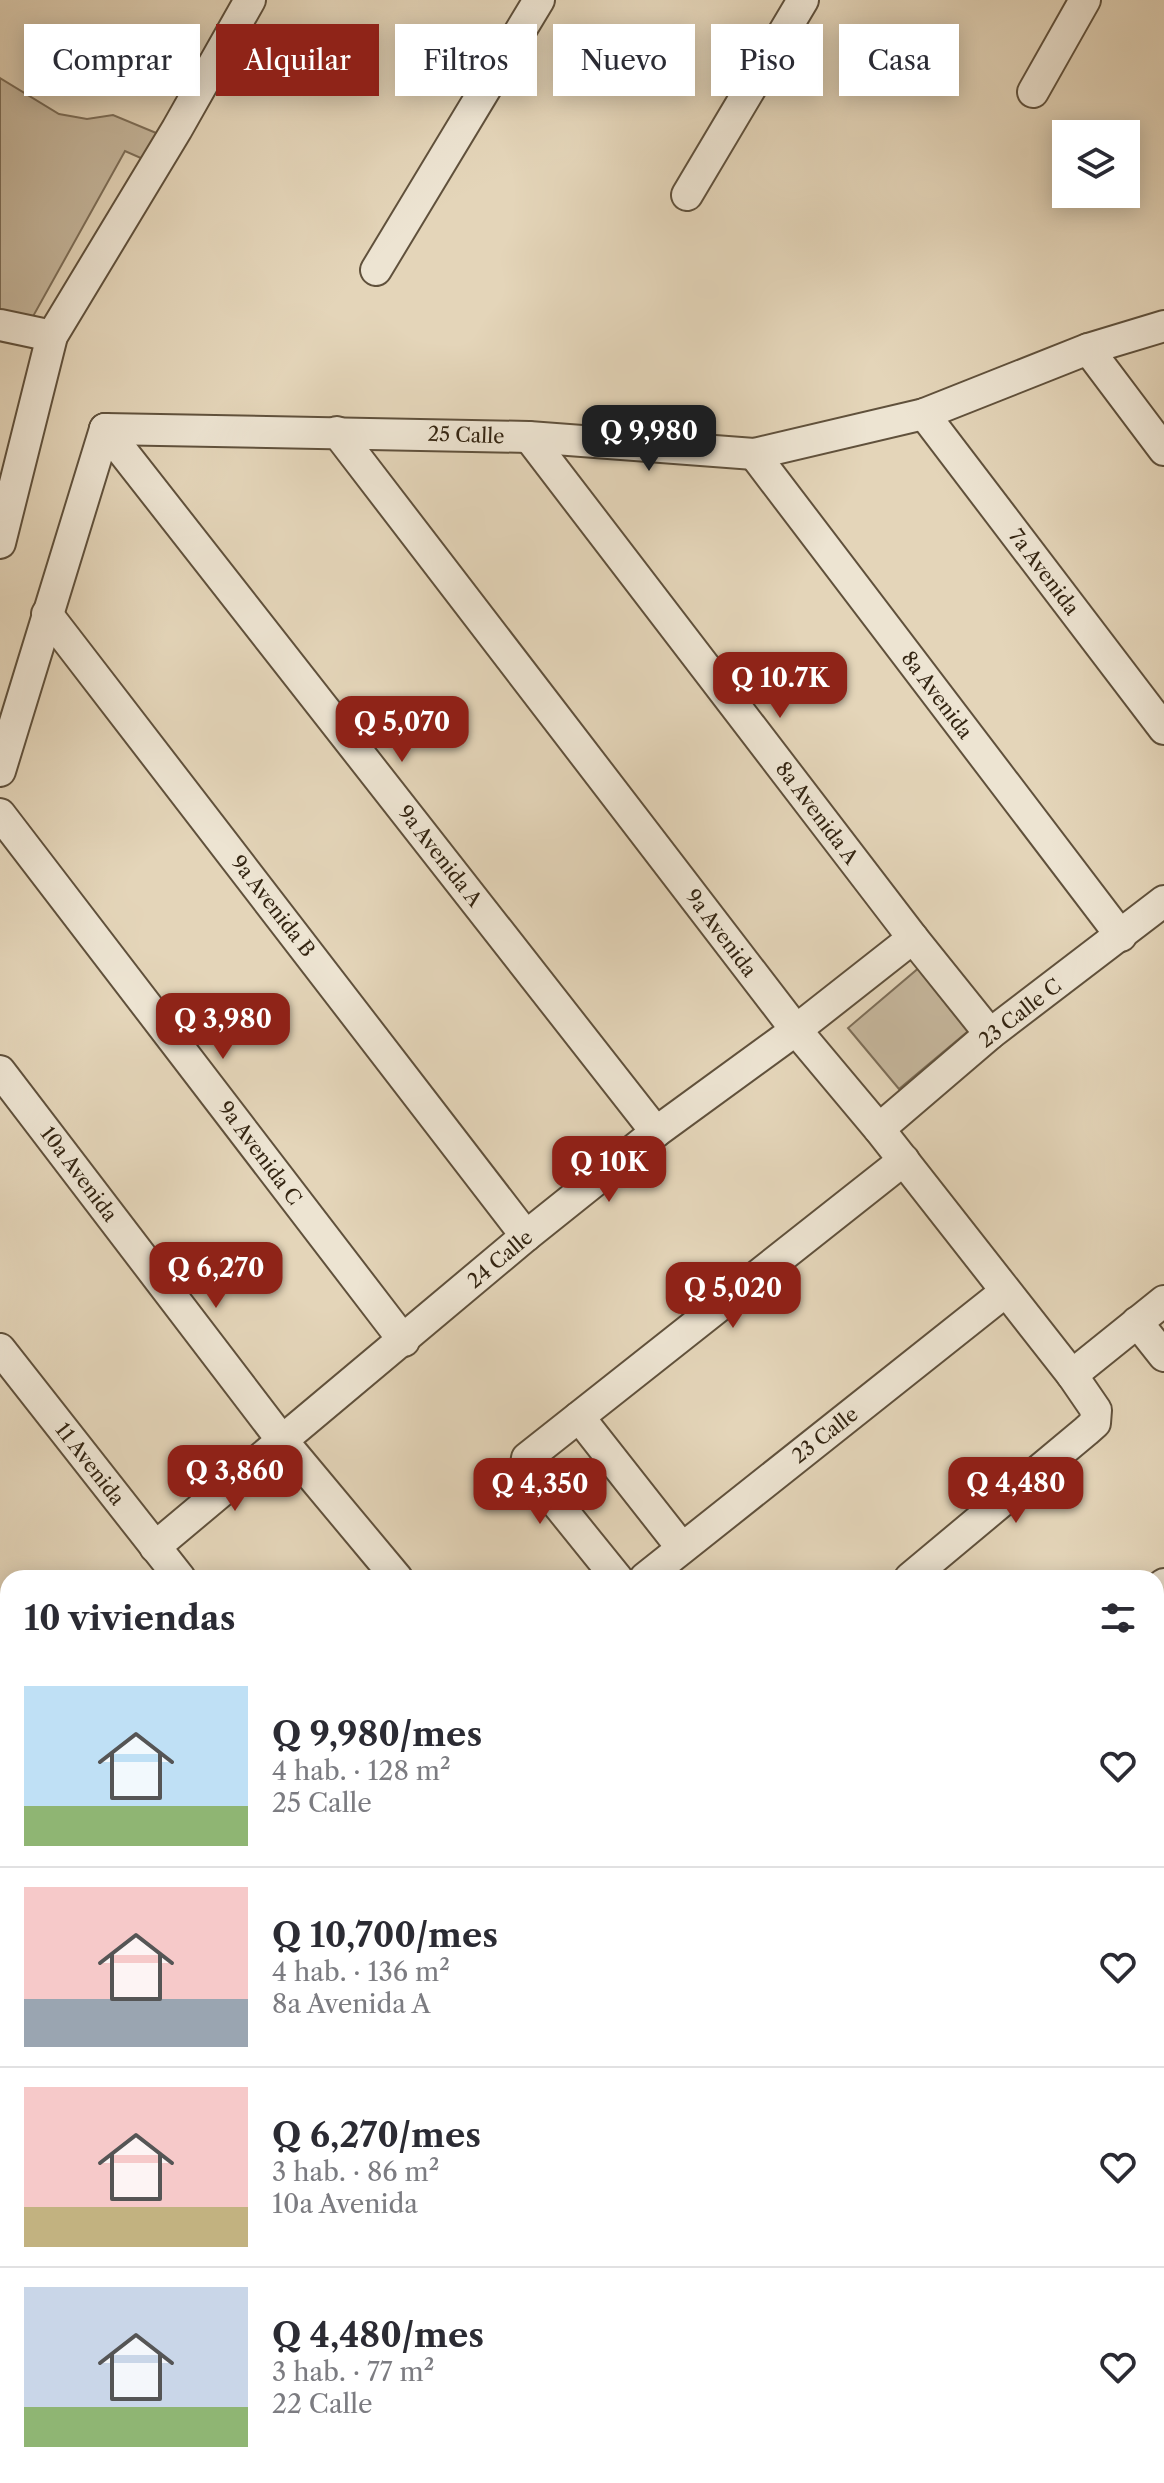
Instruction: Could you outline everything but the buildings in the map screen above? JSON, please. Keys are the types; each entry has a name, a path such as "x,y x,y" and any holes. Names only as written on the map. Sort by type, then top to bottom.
{"street":[{"path":"0,543 52,336 177,129 250,0"},
{"path":"376,270 539,0"},
{"path":"687,195 803,0"},
{"path":"1033,92 1085,0"},
{"path":"0,325 52,336"},
{"name":"25 Calle","path":"105,429 529,437 754,454 924,414 1088,349 1164,326"},
{"path":"1088,349 1164,450"},
{"name":"7a Avenida","path":"924,414 1158,711"},
{"path":"0,771 105,429"},
{"name":"9a Avenida A","path":"105,429 656,1132"},
{"name":"9a Avenida","path":"337,432 796,1030 904,1160 1096,1410 1095,1423 920,1570"},
{"name":"8a Avenida A","path":"529,437 990,1034"},
{"name":"8a Avenida","path":"754,454 1121,936"},
{"name":"9a Avenida B","path":"47,614 526,1236"},
{"name":"9a Avenida C","path":"0,814 404,1341"},
{"name":"23 Calle C","path":"879,1129 990,1034 1164,901"},
{"name":"24 Calle","path":"155,1547 526,1236 656,1132 796,1030 913,938"},
{"name":"10a Avenida","path":"0,1071 281,1439 390,1570"},
{"path":"611,1570 529,1469 527,1458 904,1160"},
{"name":"23 Calle","path":"655,1570 1005,1292"},
{"path":"1072,1375 1164,1301"},
{"path":"1137,1322 1164,1356"},
{"name":"11 Avenida","path":"0,1349 174,1570"},
{"path":"579,1417 682,1548"}],"shaded area":[{"path":"0,78 24,93 24,96 30,96 59,114 87,119 113,115 161,135 143,159 125,151 31,320 0,314"},
{"path":"927,961 979,1022 899,1089 848,1028"}]}
